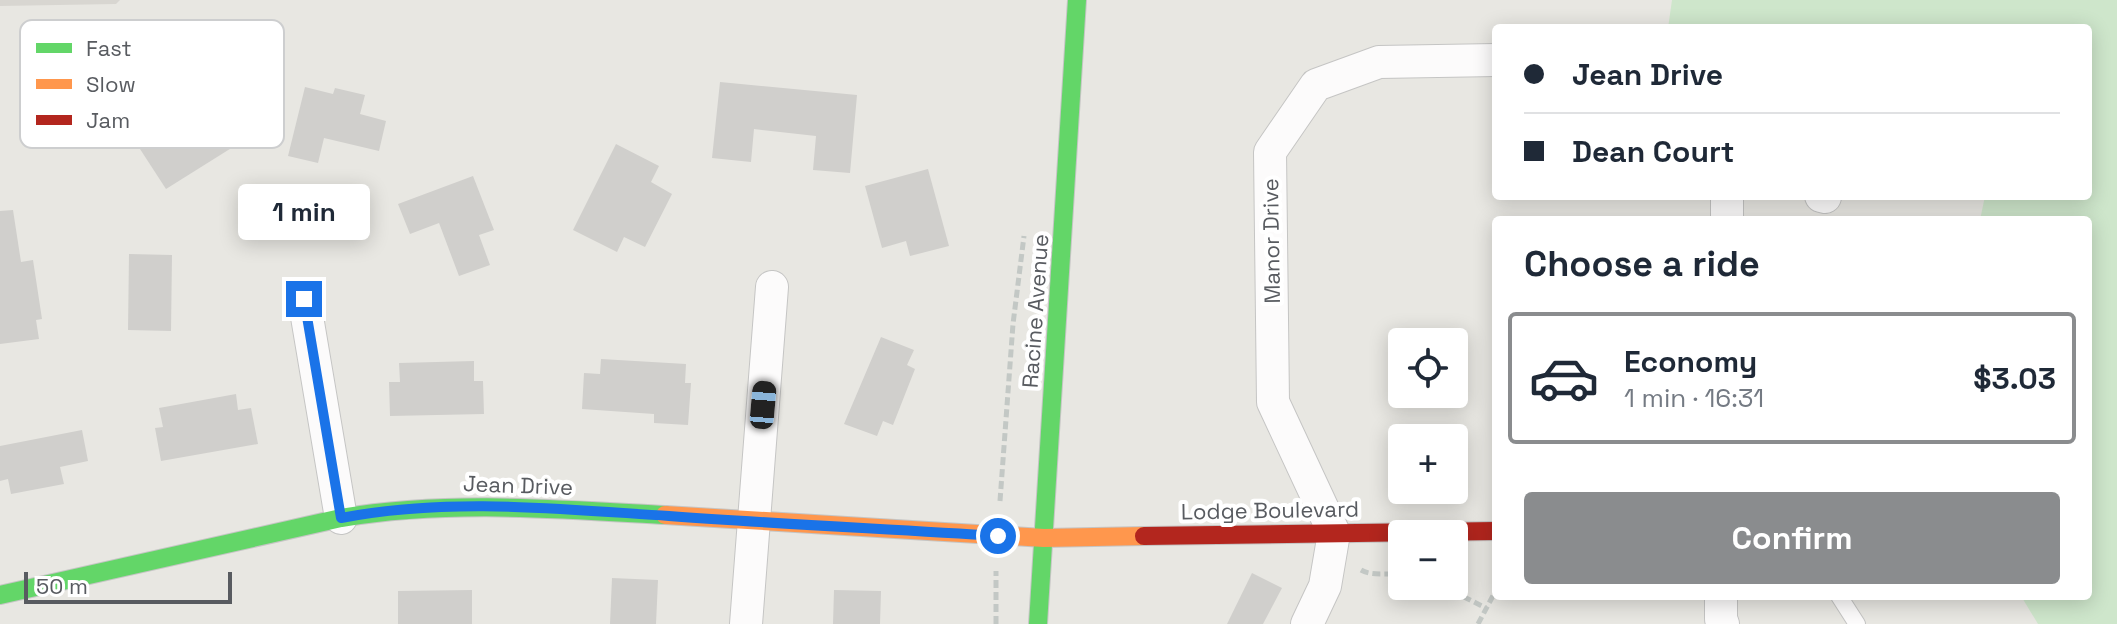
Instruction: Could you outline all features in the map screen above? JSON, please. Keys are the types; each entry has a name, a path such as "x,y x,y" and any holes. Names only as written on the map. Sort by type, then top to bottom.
{"street":[{"name":"Racine Avenue","path":"1038,624 1077,0"},
{"name":"Manor Drive","path":"1334,533 1273,402 1270,152 1316,85 1379,62 1492,60"},
{"path":"746,624 772,287"},
{"path":"304,299 341,518"},
{"name":"Jean Drive","path":"0,595 341,518 379,511 468,506 1044,538"},
{"name":"Lodge Boulevard","path":"1044,538 1492,531"},
{"path":"1307,624 1325,586 1334,533"},
{"path":"1721,600 1723,624"}],"lane":[{"path":"1842,600 1857,624"}],"path":[{"path":"996,573 996,624"},
{"path":"1478,624 1492,597"},
{"path":"1468,599 1486,608"}],"shaded area":[{"path":"0,0 120,0 116,4 0,6"}],"green space":[{"path":"1672,0 2117,0 2117,624 2038,624 2023,600 2092,600 2092,216 1981,216 1984,200 2092,200 2092,24 1669,24"}],"building":[{"path":"720,82 857,95 850,173 813,170 816,136 754,129 751,162 712,158"},
{"path":"305,87 333,94 335,88 365,95 360,114 386,121 379,151 324,138 318,163 288,156"},
{"path":"616,144 659,166 651,182 672,194 645,247 624,237 617,252 573,230"},
{"path":"142,148 231,148 166,189"},
{"path":"928,169 949,246 910,256 906,241 882,248 865,186"},
{"path":"473,176 494,230 479,235 490,265 459,276 439,223 410,234 398,204"},
{"path":"13,210 21,262 33,260 42,319 36,320 39,339 0,344 0,211"},
{"path":"129,254 172,255 171,331 128,330"},
{"path":"881,337 914,350 907,365 915,369 893,425 883,421 877,436 844,424"},
{"path":"601,359 686,364 685,383 691,383 688,425 654,423 654,414 582,409 584,373 600,374"},
{"path":"474,361 474,381 483,381 484,414 390,416 389,382 400,382 399,363"},
{"path":"236,394 238,410 251,408 258,444 161,461 155,428 163,427 159,408"},
{"path":"82,430 88,461 60,467 64,484 11,494 8,479 0,481 0,446"},
{"path":"1252,573 1282,588 1263,624 1227,624"},
{"path":"612,578 658,580 656,624 610,624"},
{"path":"472,590 472,624 398,624 398,591"},
{"path":"834,590 881,591 880,624 833,624"}],"traffic: fast":[{"path":"1038,624 1077,0"},
{"path":"0,595 341,518 381,512 503,508 665,515"}],"traffic: slow":[{"path":"665,515 1044,538 1144,536"}],"traffic: jam":[{"path":"1144,536 1492,531"}],"route":[{"path":"304,299 341,518 379,511 438,507 541,508 998,536"}]}
